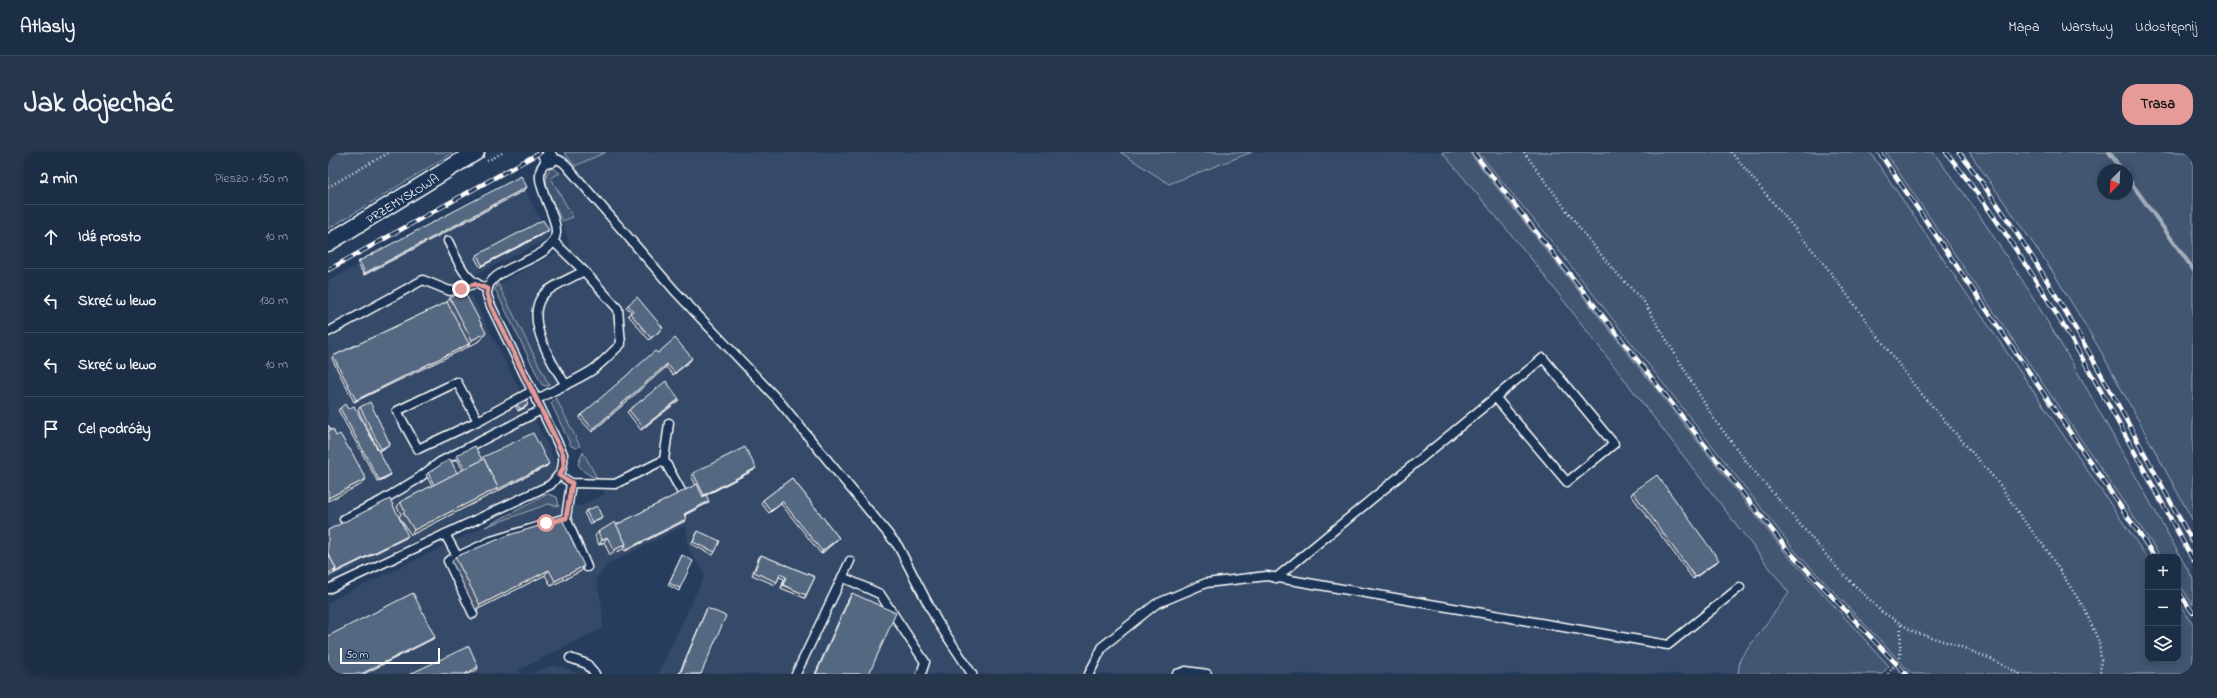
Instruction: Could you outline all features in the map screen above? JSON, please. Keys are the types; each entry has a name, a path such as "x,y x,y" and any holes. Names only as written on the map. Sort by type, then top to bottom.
{"street":[{"name":"PRZEMYSŁOWA","path":"328,243 476,152"}],"lane":[{"path":"328,589 550,485 564,467 563,454 491,306 487,294 488,289 499,274 547,250 554,242 556,221 542,187 540,175 541,168 548,155 564,163 675,291 779,401 893,540 937,621 972,674"},
{"path":"448,241 464,273 474,284 488,289"},
{"path":"536,400 592,370 621,344 618,309 584,271 554,242"},
{"path":"566,385 544,348 536,310 544,295 584,271"},
{"path":"328,332 423,280 450,291 474,284"},
{"path":"1276,578 1543,358 1614,444 1567,482 1496,397"},
{"path":"478,421 457,382 397,411 418,449 478,421 532,391"},
{"path":"344,519 381,501 416,480 440,462 541,410"},
{"path":"668,423 664,460 681,491"},
{"path":"559,475 572,483 615,484 664,460"},
{"path":"572,483 566,518 587,567"},
{"path":"474,614 448,560 491,540 566,518"},
{"path":"445,534 457,556"},
{"path":"796,674 850,561"},
{"path":"1089,674 1104,646 1156,604 1206,583 1267,576 1668,645 1740,587"},
{"path":"842,577 880,594 926,662 920,674"},
{"path":"570,658 587,664 595,674"},
{"path":"1177,674 1186,671 1207,674"}],"path":[{"path":"328,187 390,152"},
{"path":"1524,152 1611,267 1644,302 1714,419 1749,465 1839,570 1882,612 1914,632 1959,646 1991,659 2020,674"},
{"path":"1731,152 1825,265 1914,385 2000,485 2021,517 2044,546 2084,608 2098,642 2100,674"},
{"path":"1888,674 1900,658 1901,624"}],"shaded area":[{"path":"328,152 454,152 328,229"},
{"path":"564,152 606,152 575,166"},
{"path":"604,152 1120,152 1169,184 1252,152 1442,152 1533,261 1789,593 1740,659 1738,674 658,674 705,574 689,550 686,525 608,564 596,579 602,605 603,628 519,670 521,674 328,674 328,602 481,528 548,504 559,506 580,506 605,494 498,284 570,246 562,221 573,216 551,178"},
{"path":"1120,152 1252,152 1169,184"},
{"path":"1442,152 1469,152 1784,551 1889,666 1882,674 1738,674 1740,659 1789,593 1533,261"},
{"path":"1469,152 1478,152 1556,247 1795,551 1912,674 1899,674 1889,666 1784,551"},
{"path":"1478,152 1870,152 2145,555 2145,662 2181,662 2181,606 2193,624 2193,674 1912,674 1795,551 1556,247"},
{"path":"1870,152 1885,152 2159,554 2145,555"},
{"path":"1885,152 1933,152 1974,207 2026,286 2073,364 2179,554 2159,554"},
{"path":"1933,152 1969,152 2051,269 2099,348 2193,521 2193,579 2181,558 2181,554 2179,554 2073,364 2026,286 1974,207"},
{"path":"1969,152 2193,152 2193,521 2099,348 2051,269"},
{"path":"552,168 560,173 551,178 573,217 562,221 552,201 547,185 546,178 548,172"},
{"path":"519,178 547,232 546,240 464,280 551,452 555,463 553,476 547,481 328,580 328,281"},
{"path":"498,284 549,385 547,386 542,385 495,289"},
{"path":"556,398 580,446 576,448 571,446 551,403"},
{"path":"583,452 597,478 586,473 578,464"},
{"path":"548,494 557,497 559,506 548,504 485,527"},
{"path":"2181,558 2193,579 2193,605 2181,587"},
{"path":"2181,587 2193,605 2193,624 2181,606"},
{"path":"553,665 571,670 577,674 531,674"}],"building":[{"path":"521,176 527,187 365,273 359,261"},
{"path":"543,220 549,230 482,265 477,255"},
{"path":"464,291 486,333 472,340 450,298"},
{"path":"637,297 663,328 651,338 630,313 633,311 628,305"},
{"path":"447,302 469,344 356,400 333,356"},
{"path":"675,338 692,358 675,373 667,364 593,429 581,415 655,351 658,353"},
{"path":"666,381 679,399 643,427 629,410"},
{"path":"526,400 528,405 520,409 517,404"},
{"path":"370,402 390,444 381,449 360,407"},
{"path":"345,404 348,409 354,406 391,474 379,480 340,408"},
{"path":"328,425 331,430 328,432"},
{"path":"333,429 336,436 340,434 350,449 366,479 328,498 328,432"},
{"path":"533,433 549,464 496,490 498,488 484,459 465,469 457,455 475,446 481,458"},
{"path":"745,447 756,468 704,495 693,473"},
{"path":"450,459 457,473 434,485 428,473"},
{"path":"484,459 498,488 414,530 403,512 405,511 400,502"},
{"path":"1657,475 1719,560 1695,577 1633,492"},
{"path":"792,478 839,538 822,551 782,501 771,511 763,500"},
{"path":"697,484 703,497 706,495 709,501 684,514 686,519 627,549 616,525"},
{"path":"390,499 408,536 335,572 336,569 328,553 328,530"},
{"path":"597,506 602,517 592,522 586,511"},
{"path":"562,519 584,566 555,581 549,570 480,605 455,557 509,535"},
{"path":"615,522 626,544 614,550 607,537 602,540 598,532"},
{"path":"698,531 720,541 715,552 693,542"},
{"path":"328,553 336,569 328,574"},
{"path":"682,555 693,561 680,588 669,583"},
{"path":"761,555 815,577 806,595 783,585 786,577 780,574 777,582 754,572"},
{"path":"413,593 435,637 361,674 328,674 328,636"},
{"path":"852,593 896,613 869,674 816,674"},
{"path":"707,608 726,616 701,674 680,674"},
{"path":"469,646 478,667 465,674 410,674"}],"waterway":[{"path":"2109,152 2118,164"},
{"path":"2133,185 2193,269"}],"railway":[{"path":"328,270 541,152"},
{"path":"1473,152 1787,549 1906,674"},
{"path":"1879,152 2153,554"},
{"path":"1946,152 1982,200 2048,299 2108,403 2193,560"},
{"path":"1959,152 1993,198 2055,293 2084,343 2193,543"},
{"path":"2181,595 2193,613"}],"route":[{"path":"461,289 474,284 488,289 487,294 491,306 563,454 564,467 559,475 572,483 566,518 546,523"}]}
